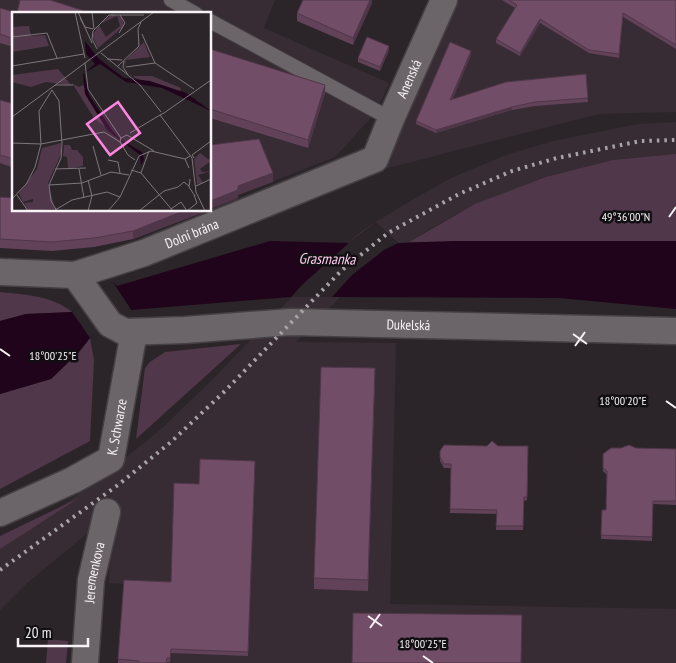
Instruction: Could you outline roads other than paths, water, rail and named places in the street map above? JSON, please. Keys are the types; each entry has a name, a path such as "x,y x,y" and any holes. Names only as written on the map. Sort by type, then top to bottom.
{"street":[{"name":"Anenská","path":"375,159 444,0"},
{"name":"Dolní brána","path":"0,272 75,276 144,253 375,159"},
{"path":"75,276 91,296 129,329"},
{"name":"Dukelská","path":"129,329 291,322 676,330"},
{"name":"K. Schwarze","path":"0,513 73,480 111,459 129,329"},
{"name":"Jeremenkova","path":"85,663 91,580 107,512"}],"lane":[{"path":"171,0 192,12"},
{"path":"211,23 391,119"}],"water":[{"name":"Grasmanka","path":"376,223 398,243 454,241 676,241 676,309 559,298 332,297 291,297 131,310 130,308 90,338 79,352 51,379 0,394 0,321 26,314 72,312 113,282 117,286 270,241 349,243"}],"railway":[{"path":"0,570 118,485 171,442 225,391 342,270 388,233 459,194 512,171 557,158 641,141 676,140"}]}
